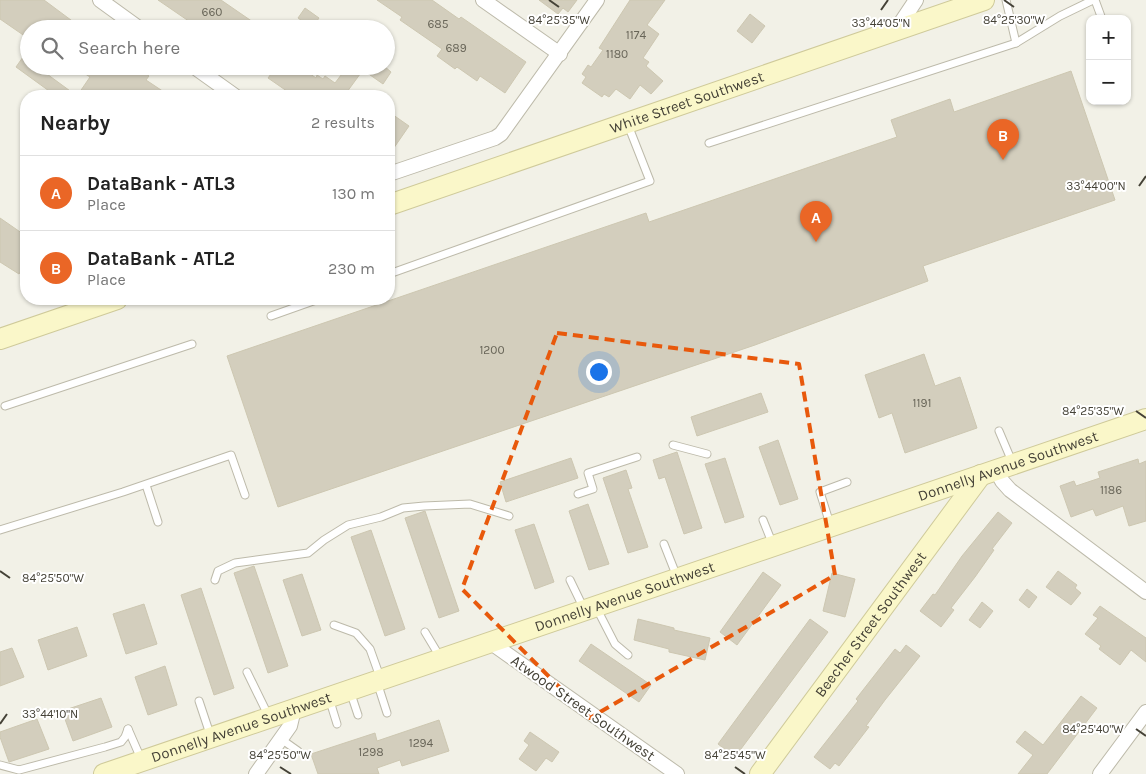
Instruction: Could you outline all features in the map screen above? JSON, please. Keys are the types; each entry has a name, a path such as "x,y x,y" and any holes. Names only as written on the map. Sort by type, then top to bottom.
{"street":[{"path":"100,0 128,20"},
{"path":"484,0 560,54"},
{"path":"395,172 495,138 507,126 597,0"},
{"path":"896,30 916,0"},
{"name":"White Street Southwest","path":"395,203 984,0"},
{"path":"206,75 227,90"},
{"path":"0,340 100,305"},
{"name":"Donnelly Avenue Southwest","path":"104,774 1146,419"},
{"path":"997,469 1002,481 1010,490 1146,592"},
{"name":"Beecher Street Southwest","path":"760,774 997,469"},
{"name":"Atwood Street Southwest","path":"490,642 677,774"},
{"path":"256,774 290,726 294,709"},
{"path":"1100,774 1146,712"}],"lane":[{"path":"1006,0 1016,43"},
{"path":"708,143 1016,43 1060,16 1094,0 1100,15"},
{"path":"395,272 650,181 627,122"},
{"path":"271,316 302,305"},
{"path":"5,406 192,344"},
{"path":"997,469 999,431"},
{"path":"674,445 707,454"},
{"path":"0,530 146,485 231,455 245,495"},
{"path":"578,494 593,489 588,473 637,457"},
{"path":"830,526 820,492 847,482"},
{"path":"146,485 158,522"},
{"path":"215,580 218,571 235,563 308,553 348,525 381,517 404,508 470,504 509,516"},
{"path":"763,520 773,546"},
{"path":"664,544 677,578"},
{"path":"570,580 615,644 628,655"},
{"path":"334,625 356,633 370,649 387,713"},
{"path":"425,632 441,659"},
{"path":"246,672 269,718"},
{"path":"350,690 358,715"},
{"path":"328,697 337,724"},
{"path":"199,701 211,738"},
{"path":"0,765 19,770 96,749 121,742 128,730 142,761"},
{"path":"281,739 298,751"}],"highlighted area":[{"path":"557,333 799,364 835,575 590,718 462,589"}],"building":[{"path":"0,0 44,0 71,20 20,20 20,33 0,19"},
{"path":"158,0 221,0 250,20 187,20"},
{"path":"377,0 432,0 459,19 461,17 526,62 505,93 480,76 477,81 437,56 442,49 400,20 402,17"},
{"path":"539,0 577,0 568,12 563,8 558,14"},
{"path":"630,0 665,0 647,25 659,34 643,58 649,62 646,66 663,81 651,94 640,85 630,99 616,89 609,97 604,94 602,97 582,83 586,77 582,74 588,65 591,67 603,50 599,48"},
{"path":"305,8 319,18 318,20 301,20 298,18"},
{"path":"750,14 765,26 752,43 737,31"},
{"path":"20,61 20,70 16,67"},
{"path":"1071,71 1115,200 923,266 928,281 755,345 278,507 227,356 376,305 395,305 395,299 646,213 649,222 897,137 891,120 950,99 954,112"},
{"path":"27,75 48,75 69,90 48,90"},
{"path":"87,75 148,75 149,76 146,80 161,90 81,90 90,77"},
{"path":"270,75 312,75 316,78 317,75 323,79 325,76 335,83 341,75 359,75 348,90 285,90 268,78"},
{"path":"370,75 389,75 383,84"},
{"path":"395,116 409,126 395,146"},
{"path":"0,218 20,232 20,273 19,274 0,262"},
{"path":"924,354 935,386 960,377 977,428 905,453 892,413 879,418 865,375"},
{"path":"761,393 768,412 697,436 691,417"},
{"path":"778,440 798,499 780,505 759,447"},
{"path":"677,452 702,528 684,534 665,477 659,479 653,460"},
{"path":"571,458 578,478 506,502 500,482"},
{"path":"725,458 744,517 725,523 705,464"},
{"path":"1138,459 1139,464 1146,461 1146,521 1129,526 1123,506 1096,516 1093,509 1071,517 1060,486 1074,481 1076,486 1100,478 1098,472"},
{"path":"626,470 632,488 628,489 648,547 628,553 603,478"},
{"path":"588,504 609,564 589,570 569,511"},
{"path":"425,511 459,611 439,618 405,518"},
{"path":"998,512 1012,523 951,608 954,610 941,627 920,611 933,594 935,595 962,556"},
{"path":"534,524 554,582 535,589 515,530"},
{"path":"371,530 405,629 385,636 351,537"},
{"path":"254,566 288,666 268,673 234,573"},
{"path":"1058,571 1077,585 1075,588 1081,593 1071,605 1046,587"},
{"path":"763,572 781,585 737,645 720,632"},
{"path":"832,573 855,579 845,617 823,611"},
{"path":"302,574 321,630 302,636 283,580"},
{"path":"201,588 234,688 214,695 181,595"},
{"path":"1027,589 1037,597 1029,608 1019,600"},
{"path":"982,602 993,611 980,628 969,620"},
{"path":"144,604 157,644 126,654 113,614"},
{"path":"1100,606 1146,638 1146,662 1131,650 1120,665 1099,649 1101,646 1085,634 1098,618 1093,615"},
{"path":"638,619 710,638 705,660 669,652 669,649 634,640"},
{"path":"810,619 828,632 735,757 718,744"},
{"path":"77,627 87,656 48,670 38,640"},
{"path":"591,644 651,685 639,702 579,661"},
{"path":"906,645 920,656 885,700 866,726 869,727 839,766 835,763 830,769 814,757 858,701 856,699 895,649 900,653"},
{"path":"12,648 24,677 0,686 0,652"},
{"path":"165,666 177,705 148,715 135,677"},
{"path":"1081,696 1097,708 1047,774 1018,774 1033,755 1016,742 1025,731 1043,745"},
{"path":"101,698 112,727 73,741 62,711"},
{"path":"37,719 49,749 9,762 0,732"},
{"path":"439,720 449,751 402,766 400,760 377,768 379,774 318,774 311,754 375,733 377,741"},
{"path":"530,732 559,752 552,762 546,758 536,771 519,759 529,745 524,741"}],"place":[{"name":"DataBank - ATL2","path":"1003,160"},
{"name":"DataBank - ATL3","path":"816,242"}]}
